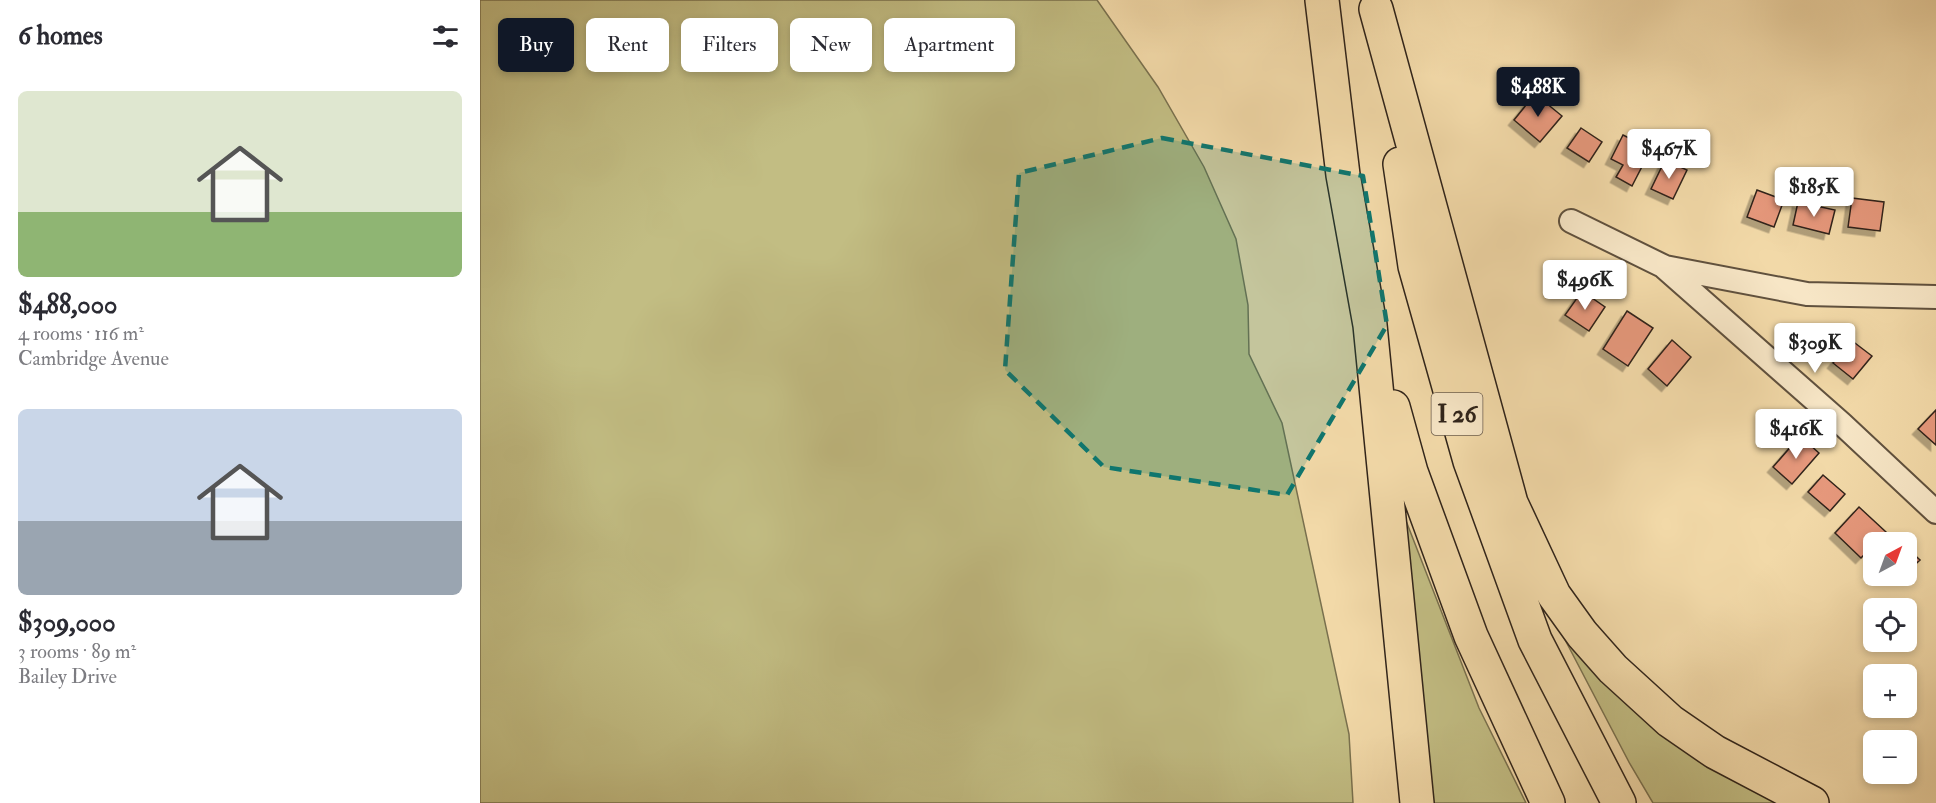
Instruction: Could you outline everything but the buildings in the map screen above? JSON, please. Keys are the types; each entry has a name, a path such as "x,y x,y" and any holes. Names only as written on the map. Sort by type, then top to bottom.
{"highway":[{"name":"I 26","path":"1322,0 1344,175 1370,325 1411,472 1471,636 1548,803"},
{"name":"I 26","path":"1376,4 1415,266 1470,461 1535,640 1619,803"},
{"path":"1376,4 1511,503 1554,595 1582,634 1613,669 1670,721 1715,752 1812,803"},
{"path":"1370,325 1417,803"}],"street":[{"path":"1570,221 1665,267 1807,294 1936,297"},
{"path":"1665,267 1842,424 1936,512"}],"highlighted area":[{"path":"1162,138 1363,176 1387,325 1287,495 1104,467 1005,370 1019,173"}],"shaded area":[{"path":"480,0 1097,0 1158,87 1204,167 1236,239 1248,305 1249,354 1282,423 1349,734 1353,803 480,803"},
{"path":"1394,490 1479,708 1526,803 1426,803"},
{"path":"1550,611 1781,803 1653,803 1630,764"}]}
